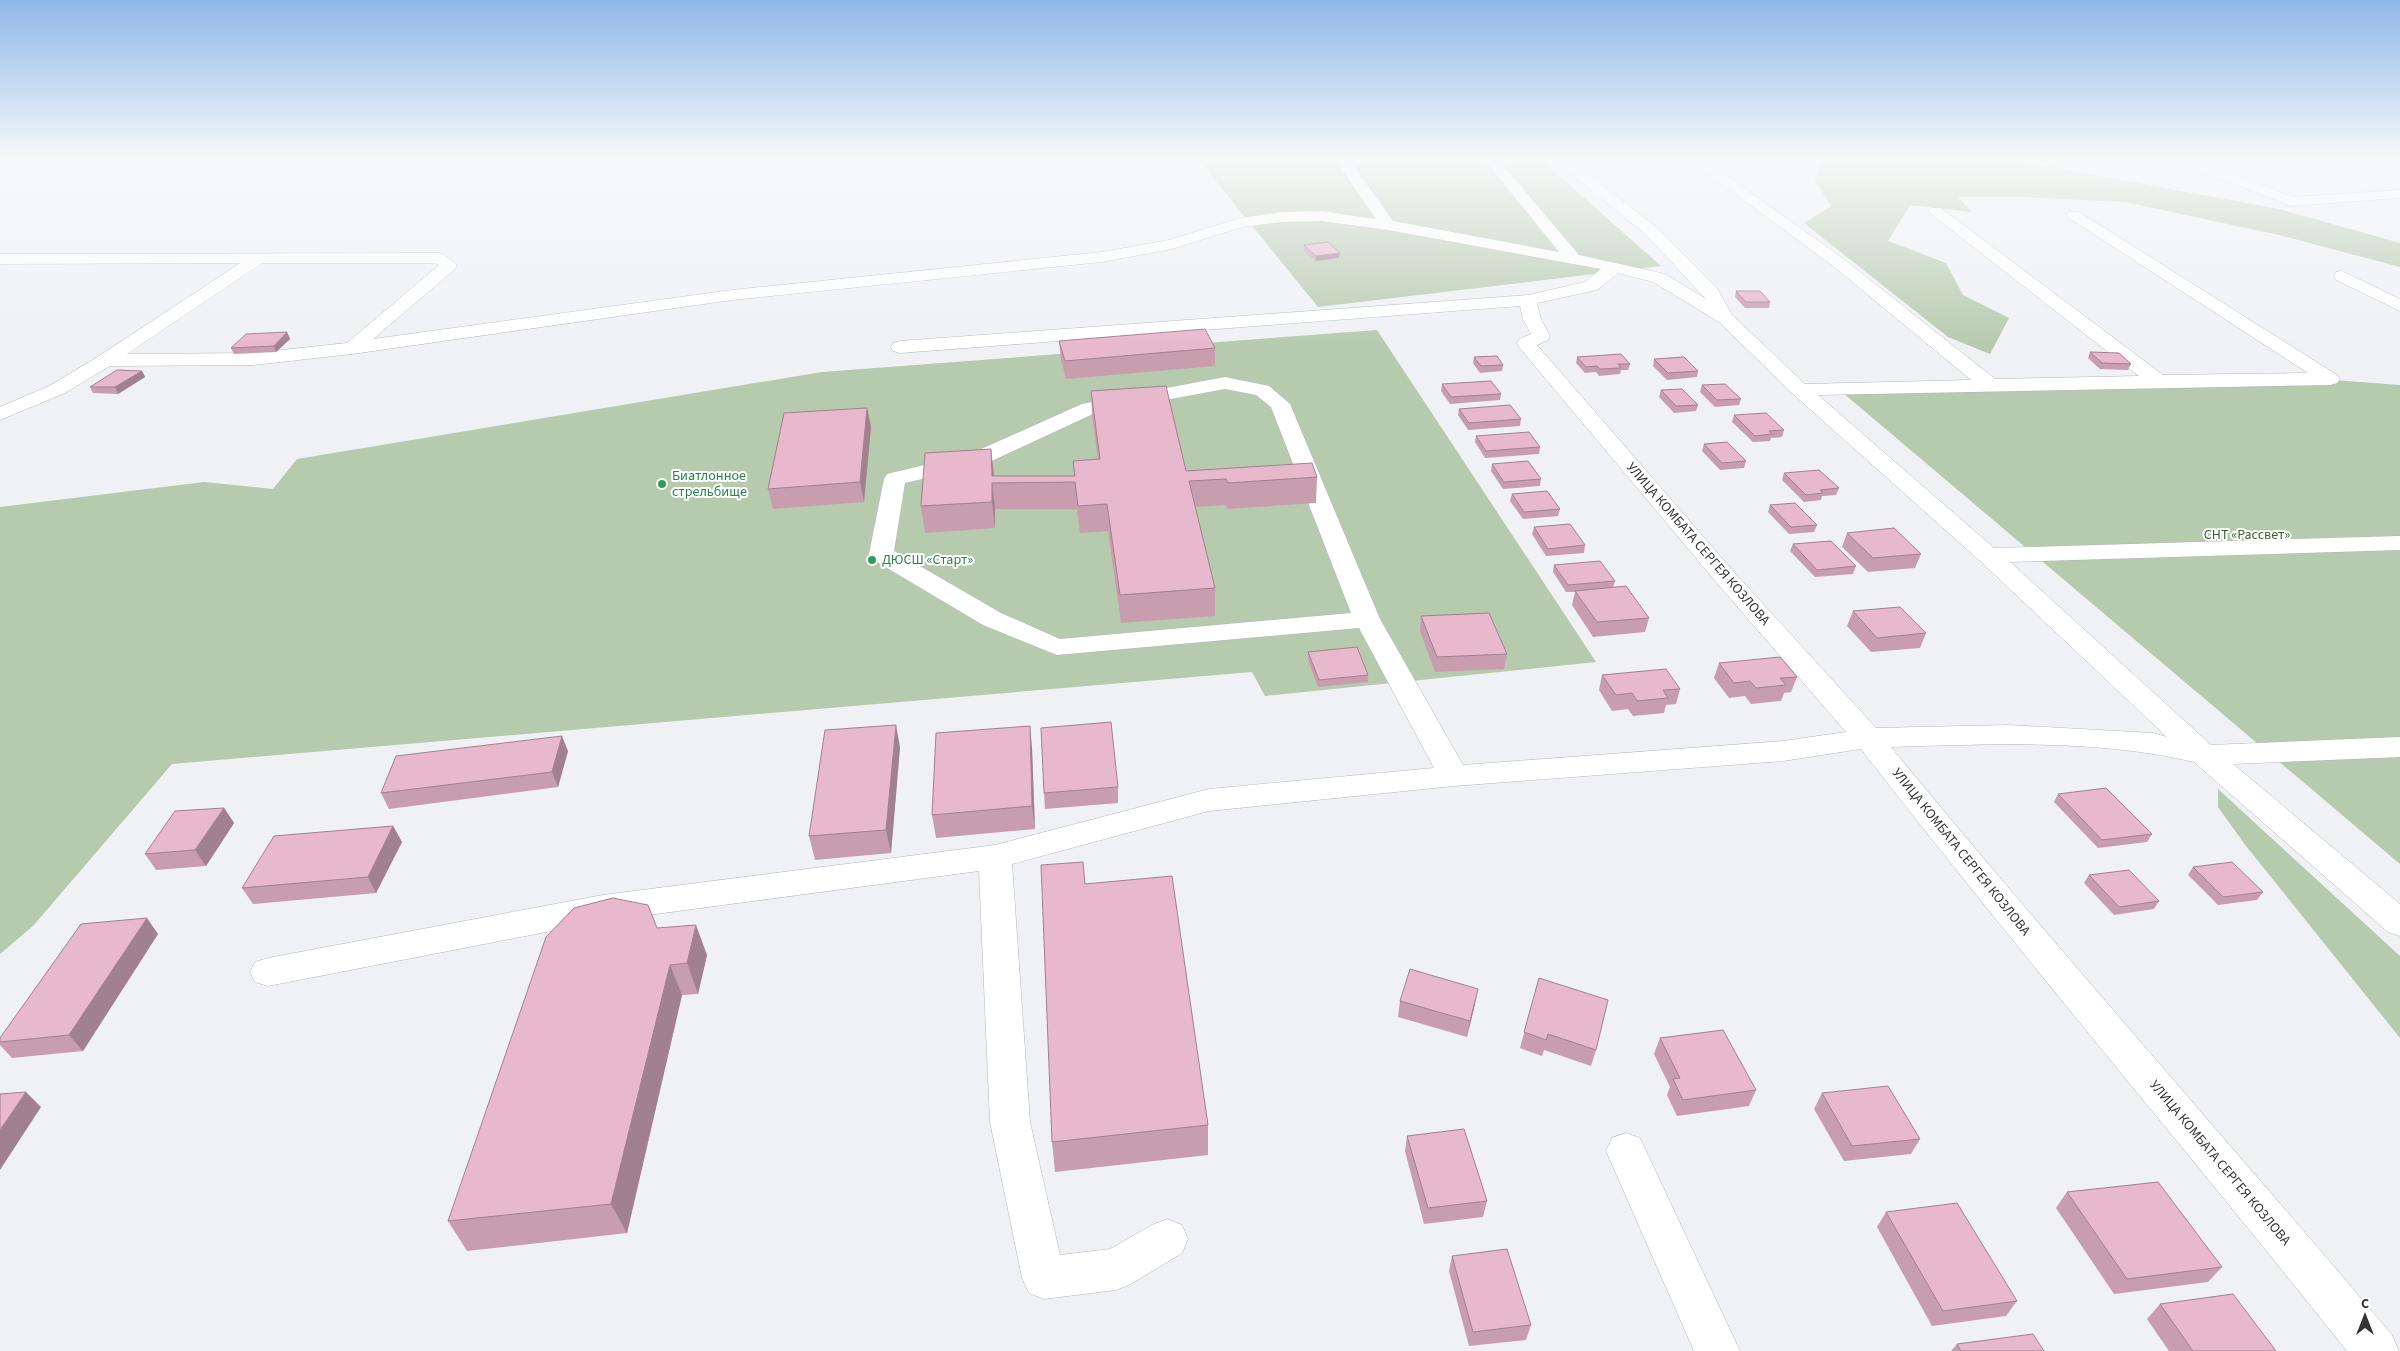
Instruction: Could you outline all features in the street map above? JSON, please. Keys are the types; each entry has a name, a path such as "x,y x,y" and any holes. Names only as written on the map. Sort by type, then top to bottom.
{"street":[{"path":"106,360 253,359 352,348 732,295 1102,257 1172,244 1240,223 1254,221"},
{"path":"1359,221 1615,266 1659,278 1725,318 1800,390 1988,555 2204,755 2400,923"},
{"path":"1385,221 1388,225"},
{"path":"1542,221 1574,260"},
{"path":"1639,221 1650,230 1710,292 1725,318"},
{"path":"1781,221 1839,263 1990,384"},
{"path":"1949,221 2158,381"},
{"path":"1800,390 1990,384 2330,379 2083,221"},
{"path":"0,414 58,389 106,360 258,258"},
{"path":"0,259 439,258 449,265 352,348"},
{"path":"900,347 1528,300 1591,286 1615,266"},
{"path":"2342,276 2400,306"},
{"name":"УЛИЦА КОМБАТА СЕРГЕЯ КОЗЛОВА","path":"1528,300 1532,319 1540,336 1526,343 1541,357 1725,577 1868,738 1969,865 2249,1196 2376,1351"},
{"path":"1367,618 1057,647 992,618 881,554 895,479 977,459 1088,408 1225,383 1262,390 1280,404 1367,618 1454,776"},
{"path":"1988,555 2400,543"},
{"path":"268,972 603,908 995,856 1209,800 1454,776 1782,751 1868,738 2008,734 2153,744 2204,755 2400,747"},
{"path":"995,856 1010,1122 1044,1278 1116,1269 1167,1240"},
{"path":"1626,1151 1717,1351"}],"green space":[{"path":"1248,221 1610,221 1661,266 1318,307"},
{"path":"1807,221 1900,221 1888,241 1946,263 1963,295 2009,318 1990,354 1948,337 1804,223"},
{"path":"2214,221 2322,221 2400,243 2400,267 2279,235"},
{"name":"ДЮСШ «Старт»","path":"1377,330 1596,662 1265,696 1252,672 172,764 33,926 0,954 0,507 204,482 273,489 297,459 822,372"},
{"name":"СНТ «Рассвет»","path":"2333,380 2400,385 2400,864 1836,387"},
{"path":"2218,789 2400,956 2400,1038 2246,846 2218,807"}],"building":[{"path":"1328,242 1340,253 1316,256 1304,245"},
{"path":"1736,291 1760,291 1770,302 1746,302"},
{"path":"1205,329 1215,348 1065,361 1059,341"},
{"path":"287,332 274,346 231,348 246,334"},
{"path":"2090,352 2119,353 2131,364 2102,363"},
{"path":"1621,354 1630,364 1618,364 1621,368 1600,369 1597,366 1586,367 1577,357"},
{"path":"1497,356 1503,365 1481,366 1474,357"},
{"path":"1684,357 1698,371 1668,373 1654,359"},
{"path":"117,370 142,371 115,387 90,387"},
{"path":"1491,381 1501,394 1451,397 1442,384"},
{"path":"1725,384 1741,399 1717,400 1702,385"},
{"path":"1166,386 1186,471 1312,463 1317,477 1228,483 1226,479 1189,481 1215,588 1120,595 1107,504 1078,506 1075,482 992,483 992,502 921,506 925,453 991,449 992,476 1075,476 1073,461 1100,459 1091,391"},
{"path":"1682,389 1698,405 1676,406 1661,390"},
{"path":"1510,405 1521,419 1469,423 1459,409"},
{"path":"867,408 860,482 768,489 784,413"},
{"path":"1766,413 1784,430 1769,431 1772,434 1755,436 1734,415"},
{"path":"1529,432 1540,447 1486,451 1476,436"},
{"path":"1727,442 1746,461 1722,463 1704,444"},
{"path":"1528,461 1541,479 1504,482 1492,464"},
{"path":"1819,470 1839,488 1820,490 1823,493 1806,495 1784,473"},
{"path":"1547,491 1560,509 1524,512 1512,494"},
{"path":"1795,503 1817,525 1791,527 1770,505"},
{"path":"1570,524 1585,545 1548,549 1534,527"},
{"path":"1894,528 1921,554 1873,558 1847,533"},
{"path":"1831,541 1856,566 1817,570 1793,544"},
{"path":"1600,561 1615,581 1568,585 1554,565"},
{"path":"1626,586 1649,618 1597,622 1575,591"},
{"path":"1900,607 1926,633 1877,638 1853,611"},
{"path":"1489,613 1507,654 1437,657 1421,616"},
{"path":"1357,647 1368,675 1319,680 1308,652"},
{"path":"1780,657 1797,677 1780,678 1786,685 1756,688 1750,681 1734,683 1719,663"},
{"path":"1666,669 1680,689 1663,690 1668,698 1637,701 1632,693 1616,695 1602,675"},
{"path":"1111,722 1118,787 1044,793 1041,728"},
{"path":"896,725 886,830 809,836 825,730"},
{"path":"1030,726 1032,806 932,815 936,733"},
{"path":"562,736 552,772 381,793 396,756"},
{"path":"2106,788 2152,834 2102,840 2058,794"},
{"path":"224,808 195,850 145,854 175,811"},
{"path":"393,826 368,877 242,888 274,836"},
{"path":"1083,862 1085,884 1172,876 1208,1125 1052,1142 1041,865"},
{"path":"2232,862 2263,892 2223,897 2193,867"},
{"path":"2129,870 2159,901 2119,907 2089,875"},
{"path":"613,898 648,905 657,928 696,925 687,963 670,965 611,1204 448,1221 546,937 574,908"},
{"path":"147,918 69,1035 0,1042 0,1038 81,924"},
{"path":"1410,969 1478,989 1470,1021 1400,1001"},
{"path":"1539,978 1608,1000 1596,1050 1548,1034 1546,1040 1524,1032"},
{"path":"1723,1030 1756,1090 1683,1100 1673,1079 1680,1078 1660,1038"},
{"path":"1888,1086 1920,1139 1852,1146 1822,1093"},
{"path":"26,1092 0,1130 0,1094"},
{"path":"1464,1129 1487,1201 1428,1208 1407,1136"},
{"path":"2158,1182 2222,1267 2127,1279 2067,1192"},
{"path":"1957,1203 2017,1301 1943,1311 1886,1212"},
{"path":"1507,1249 1531,1325 1473,1332 1452,1256"},
{"path":"2233,1294 2276,1351 2193,1351 2160,1304"},
{"path":"2033,1334 2044,1351 1961,1351 1957,1344"}],"place":[{"name":"Биатлонное стрельбище","path":"662,484"},
{"name":"ДЮСШ «Старт»","path":"872,560"}]}
